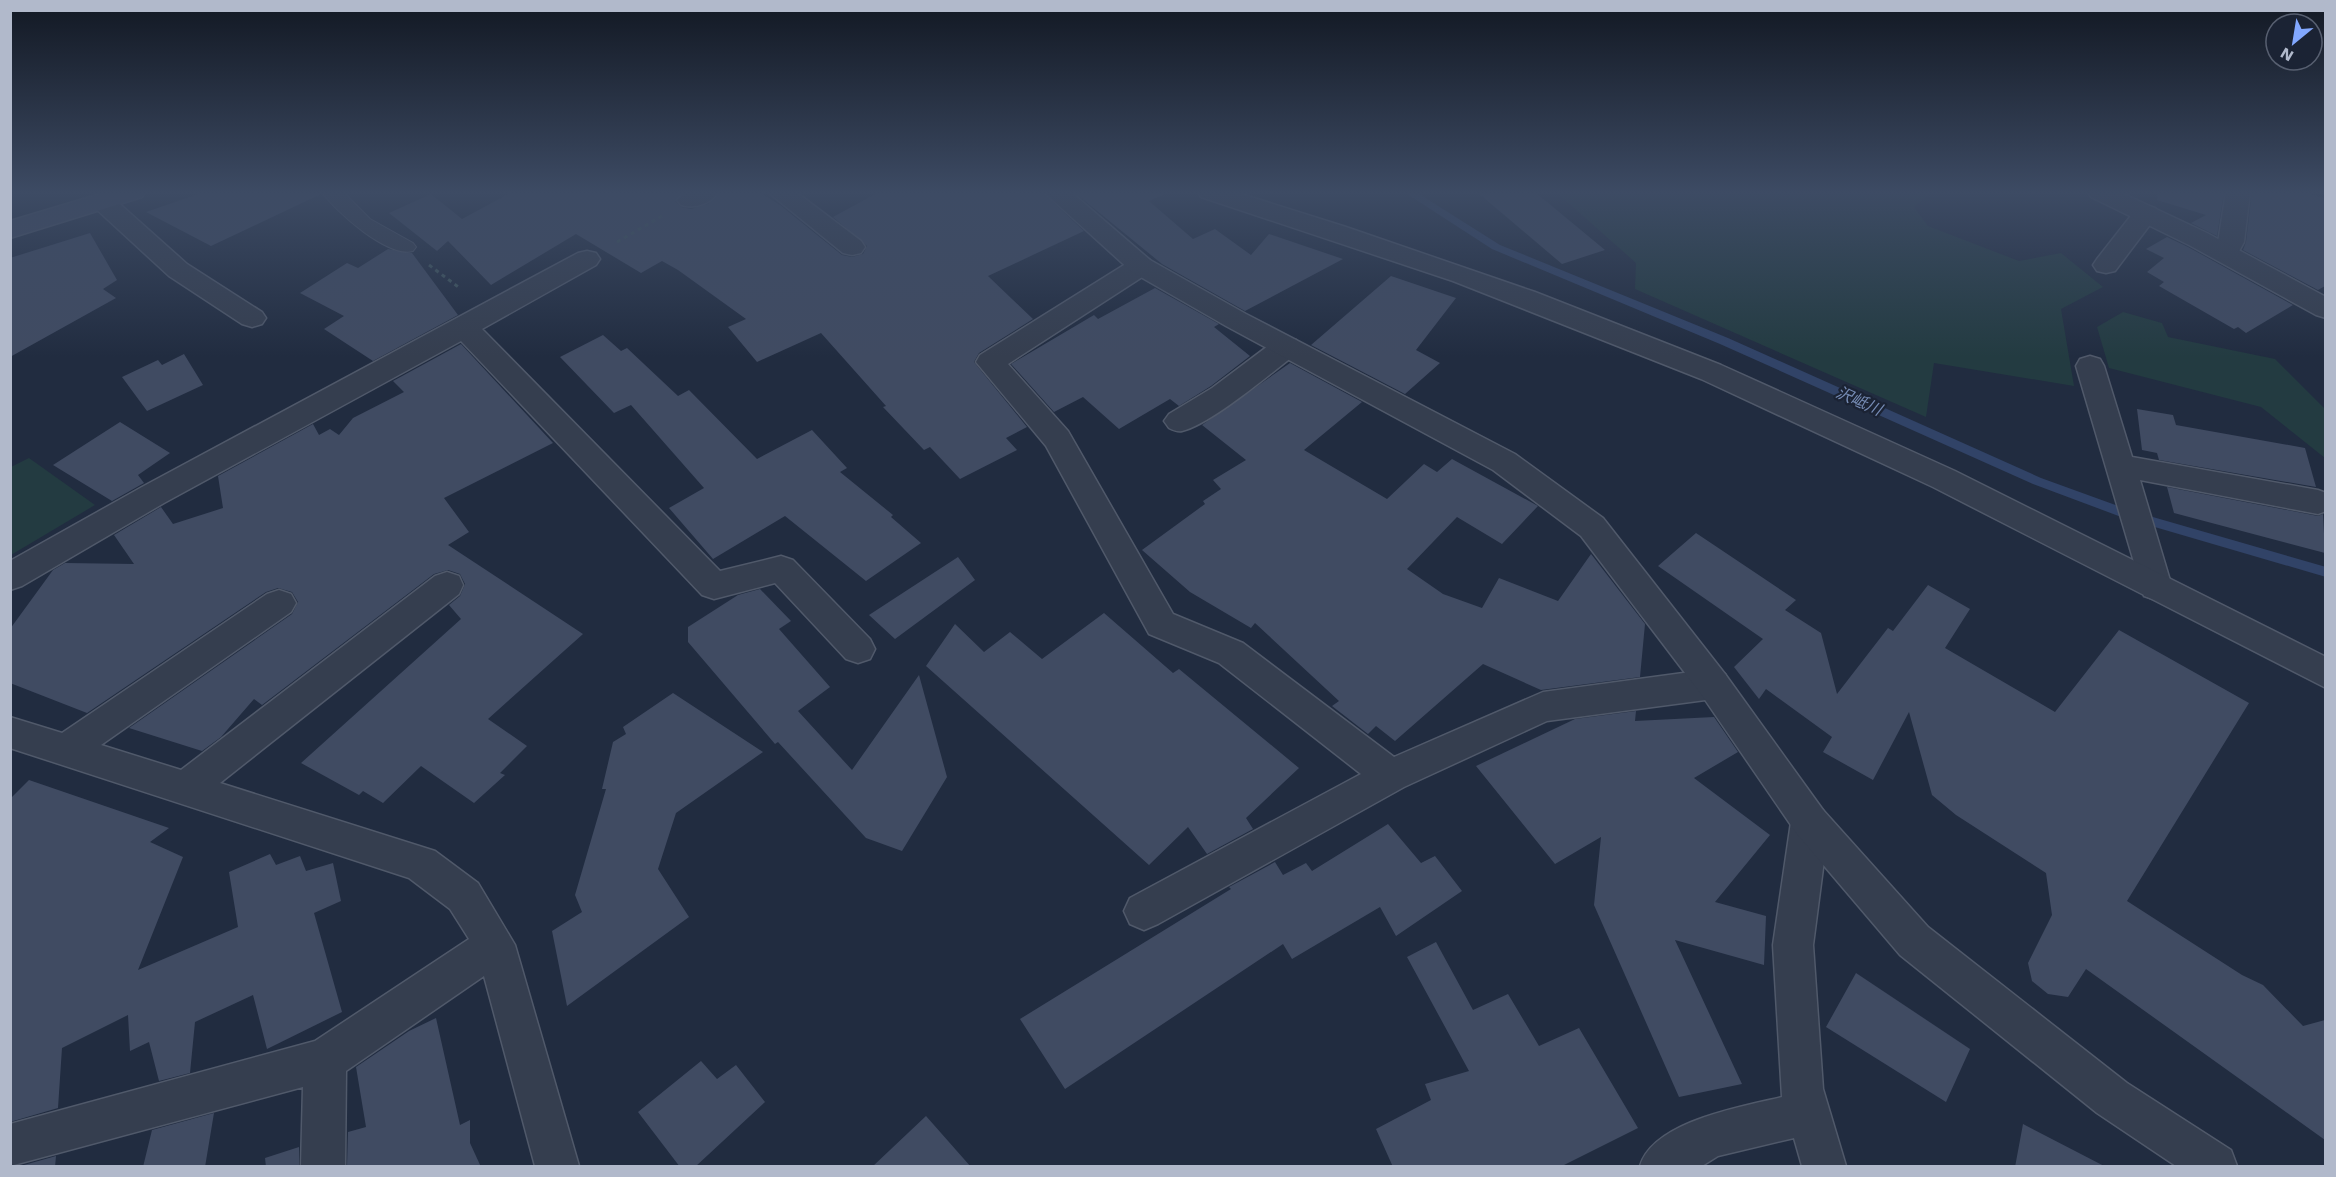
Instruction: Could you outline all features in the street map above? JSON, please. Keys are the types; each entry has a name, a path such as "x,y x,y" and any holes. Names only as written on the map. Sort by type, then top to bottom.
{"street":[{"path":"153,247 178,270 252,318"},
{"path":"1119,247 1141,266 1286,347 1504,462 1592,527 1713,684 1810,822 1914,941 2112,1098 2215,1167"},
{"path":"1385,247 1501,288 1682,360 1926,471 2325,674"},
{"path":"2106,265 2111,247"},
{"path":"2214,247 2325,309"},
{"path":"2226,253 2228,247"},
{"path":"10,577 92,528 466,329 587,259"},
{"path":"1141,266 990,362 1057,439 1161,624 1231,653 1391,776"},
{"path":"466,329 714,586 781,569 858,649"},
{"path":"1179,421 1222,395 1286,347"},
{"path":"2090,366 2143,536 2156,587"},
{"path":"2122,466 2318,502"},
{"path":"186,788 447,585"},
{"path":"66,750 279,603"},
{"path":"1144,910 1391,776 1543,707 1713,684"},
{"path":"10,732 421,864 464,896 495,945 557,1167"},
{"path":"1810,822 1793,945 1801,1089 1824,1167"},
{"path":"10,1146 325,1060 495,945"},
{"path":"323,1167 325,1060"},
{"path":"1662,1167 1708,1136 1808,1113"}],"path":[{"path":"406,247 493,314"},
{"path":"587,259 608,247"}],"green space":[{"path":"1618,247 1982,247 2019,261 2061,253 2103,287 2061,309 2074,386 1934,363 1926,417 1635,289 1636,263"},
{"path":"2123,312 2162,323 2168,337 2275,359 2325,409 2325,458 2261,407 2109,368 2097,327"},
{"path":"29,458 95,505 11,555 11,467"}],"building":[{"path":"45,247 98,247 117,280 103,289 116,298 10,357 10,258"},
{"path":"454,247 554,247 491,285"},
{"path":"598,247 832,247 842,255 852,257 863,254 867,247 1050,247 988,276 1033,319 979,353 974,362 1027,427 1006,438 1017,450 960,479 930,447 924,450 883,407 886,406 821,333 757,362 728,327 746,319 662,261 641,273"},
{"path":"1141,247 1240,247 1251,255 1258,247 1307,247 1343,259 1245,311 1162,264"},
{"path":"1542,247 1601,247 1605,250 1562,264"},
{"path":"2150,247 2188,247 2293,305 2246,333 2238,327 2234,329 2159,286 2164,282 2147,272 2164,258 2146,249"},
{"path":"2244,247 2325,247 2325,286 2318,290 2243,250"},
{"path":"388,249 412,253 458,315 373,361 324,329 344,316 300,293 347,263 358,268"},
{"path":"1391,276 1456,298 1416,350 1440,363 1405,394 1311,345"},
{"path":"1155,288 1219,324 1214,327 1250,356 1211,386 1179,406 1170,399 1119,429 1083,397 1054,412 1011,364 1094,315 1098,319"},
{"path":"603,335 621,351 627,348 678,396 689,390 757,459 812,430 847,468 840,472 893,515 891,517 921,543 866,581 785,516 713,559 669,508 704,488 631,405 614,413 560,357"},
{"path":"461,344 553,443 444,498 469,532 448,545 583,634 488,719 527,746 500,773 505,775 474,803 421,766 383,803 363,791 359,795 301,763 461,619 449,605 460,596 465,584 460,574 448,570 434,574 262,705 254,699 221,737 202,751 129,728 292,614 298,602 292,592 278,588 266,592 87,713 10,683 10,629 53,570 65,563 134,564 114,535 161,507 173,524 223,508 218,476 313,424 319,435 330,429 339,435 353,418 404,392 393,381"},
{"path":"184,354 203,385 147,411 122,377 158,360 162,365"},
{"path":"1290,363 1362,402 1304,450 1387,499 1424,464 1437,472 1452,459 1538,506 1502,544 1457,517 1407,569 1443,594 1482,608 1499,578 1558,601 1591,554 1645,624 1640,677 1541,690 1483,664 1395,741 1376,726 1368,734 1332,706 1339,701 1255,623 1251,628 1190,592 1142,550 1205,504 1203,501 1221,489 1213,480 1246,460 1202,425"},
{"path":"2137,409 2173,415 2176,425 2305,448 2316,487 2159,460 2157,453 2142,450"},
{"path":"120,422 170,453 138,475 144,483 112,501 53,465"},
{"path":"2167,487 2318,516 2323,514 2325,553 2174,513"},
{"path":"1696,533 1796,600 1785,610 1821,633 1837,694 1888,628 1893,631 1928,585 1970,609 1945,648 2055,712 2119,630 2249,703 2127,901 2242,975 2263,985 2303,1026 2325,1020 2325,1140 2086,969 2068,997 2048,994 2032,981 2028,963 2052,915 2046,873 1956,815 1932,795 1909,712 1873,780 1823,752 1832,737 1766,689 1759,699 1734,667 1763,639 1658,566"},
{"path":"958,557 975,580 895,639 869,615"},
{"path":"760,589 791,621 779,629 830,687 798,711 852,770 919,675 947,777 902,851 866,838 778,742 775,744 688,642 688,627 738,595"},
{"path":"1104,613 1173,673 1179,669 1299,768 1246,818 1253,829 1207,854 1188,827 1149,865 926,666 955,624 984,652 1010,632 1042,659"},
{"path":"673,693 763,752 676,813 658,869 689,917 567,1006 552,931 582,912 575,895 606,789 602,789 613,742 626,734 623,727"},
{"path":"1636,711 1635,721 1714,717 1738,752 1694,778 1770,835 1715,902 1766,916 1764,965 1675,940 1742,1084 1679,1097 1594,905 1601,837 1555,864 1476,766 1575,719"},
{"path":"29,780 169,828 150,842 183,857 138,970 238,927 229,872 270,854 276,865 300,856 306,871 333,863 341,901 314,913 342,1012 267,1049 253,995 195,1022 190,1073 159,1081 149,1042 130,1051 128,1015 62,1048 58,1108 10,1122 10,799"},
{"path":"1388,824 1421,863 1435,856 1462,891 1396,936 1380,907 1292,959 1283,944 1065,1089 1020,1019 1231,889 1229,887 1275,862 1283,875 1306,863 1312,871"},
{"path":"1436,942 1473,1010 1508,994 1539,1046 1579,1028 1638,1128 1560,1167 1393,1167 1376,1129 1431,1100 1425,1084 1469,1071 1407,957"},
{"path":"1856,973 1970,1049 1946,1102 1826,1027"},
{"path":"436,1018 460,1125 470,1120 470,1143 481,1167 347,1167 348,1132 366,1127 356,1067 409,1031"},
{"path":"701,1061 717,1079 736,1065 765,1102 695,1167 680,1167 638,1112"},
{"path":"214,1113 205,1167 143,1167 152,1130"},
{"path":"926,1116 971,1167 872,1167"},
{"path":"2023,1124 2106,1167 2015,1167"},
{"path":"299,1147 299,1167 266,1167 265,1158"},
{"path":"56,1156 55,1167 17,1167"}],"waterway":[{"name":"沢岻川","path":"1496,247 1724,341 2037,481 2129,515 2326,572"}]}
